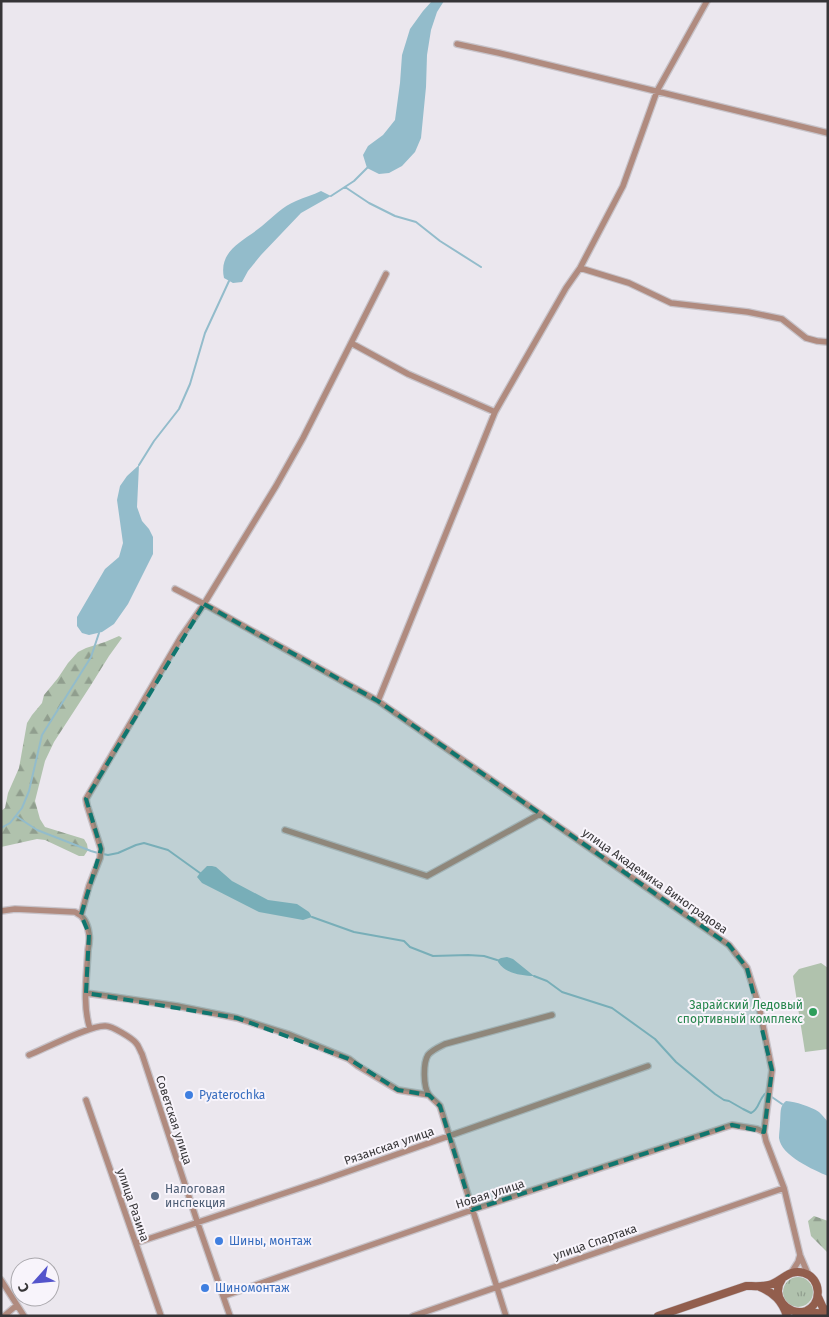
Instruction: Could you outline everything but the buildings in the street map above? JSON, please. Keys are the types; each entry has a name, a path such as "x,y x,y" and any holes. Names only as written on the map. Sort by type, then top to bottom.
{"main road":[{"path":"658,1316 746,1286 760,1287 770,1285 791,1273 800,1272 808,1274 815,1280 818,1297 823,1308 828,1312"},
{"path":"782,1279 778,1288 779,1300 786,1313"},
{"path":"760,1287 771,1292 786,1309 792,1312 828,1312"},
{"path":"800,1313 812,1306 818,1297"}],"street":[{"path":"378,701 495,412 566,288 580,268 623,186 656,91 706,1"},
{"path":"457,44 828,133"},
{"path":"580,268 629,283 672,303 748,312 782,319 806,338 828,342"},
{"path":"81,915 89,886 100,858 101,849 86,805 86,799 181,637 204,604 276,486 386,274"},
{"path":"351,343 408,374 495,412"},
{"name":"улица Академика Виноградова","path":"175,589 378,701 729,944 747,968 759,1006 772,1070 764,1132"},
{"path":"285,830 427,876 540,814"},
{"path":"1,911 15,909 75,912 81,915 88,927 89,934 86,992 87,1019 90,1028"},
{"path":"86,992 177,1006 237,1018 288,1034 348,1059 398,1090 429,1095"},
{"path":"506,1316 440,1106 425,1088 424,1072 427,1056 445,1044 552,1015"},
{"name":"Советская улица","path":"29,1055 90,1028 106,1026 119,1032 136,1044 142,1054 230,1316"},
{"name":"Рязанская улица","path":"136,1243 321,1181 648,1066"},
{"name":"улица Разина","path":"86,1100 161,1316"},
{"name":"Новая улица","path":"224,1296 472,1210 732,1125 764,1132"},
{"path":"764,1132 784,1188 800,1255 808,1274"},
{"name":"улица Спартака","path":"413,1316 784,1188"},
{"path":"791,1273 800,1255"},
{"path":"1,1280 10,1294"},
{"path":"4,1316 15,1307"}],"highlighted area":[{"path":"204,604 378,701 729,945 747,968 772,1070 764,1132 732,1125 472,1210 440,1106 429,1095 398,1090 349,1059 237,1018 86,993 89,934 81,915 101,849 86,799"}],"green space":[{"path":"119,636 122,638 54,742 45,761 35,801 40,819 45,827 84,839 88,850 84,856 79,856 45,840 37,839 1,847 1,811 5,808 8,793 19,768 27,723 42,703 44,695 78,652"},
{"name":"Зарайский Ледовый спортивный комплекс","path":"821,963 828,968 828,1049 805,1052 793,976 799,969"},
{"path":"814,1216 828,1221 828,1253 811,1236 808,1221"},
{"path":"798,1277 809,1281 813,1292 809,1303 798,1307 787,1303 783,1292 787,1281"}],"water":[{"path":"432,1 444,1 437,12 431,30 427,55 421,138 415,152 402,166 389,173 379,174 367,168 363,155 368,146 383,135 395,120 402,55 410,29"},
{"path":"321,191 331,196 301,213 261,255 242,282 233,283 224,278 223,268 225,260 234,247 287,206"},
{"path":"139,465 137,507 142,521 153,537 153,554 128,604 114,624 102,632 89,635 82,633 77,626 77,617 105,569 119,557 123,543 117,500 120,486 127,476"},
{"path":"207,866 216,867 232,881 268,900 297,904 309,912 312,917 303,920 259,912 202,883 197,877"},
{"path":"507,957 513,959 534,976 518,974 503,968 497,960"},
{"path":"786,1101 803,1105 819,1112 828,1122 828,1176 799,1162 781,1145 779,1138 781,1110 782,1105"}],"waterway":[{"path":"331,196 354,181 367,168"},
{"path":"345,187 369,203 395,216 416,222 440,241 481,267"},
{"path":"139,465 154,441 179,409 190,384 205,333 229,281"},
{"path":"1,828 10,823 22,808 29,791 42,735 91,657 99,633"},
{"path":"16,816 37,830 98,853"},
{"path":"103,854 118,853 144,843 168,850 200,873"},
{"path":"312,917 354,932 404,941 410,947 433,956 468,955 484,956 497,960"},
{"path":"534,976 547,981 562,992 612,1008 655,1039 676,1062 724,1100 751,1113 756,1109 766,1093 782,1104"}],"place":[{"name":"Зарайский Ледовый спортивный комплекс","path":"813,1012"},
{"name":"Pyaterochka","path":"189,1095"},
{"name":"Налоговая инспекция","path":"155,1196"},
{"name":"Шины, монтаж","path":"219,1241"},
{"name":"Шиномонтаж","path":"205,1288"}]}
